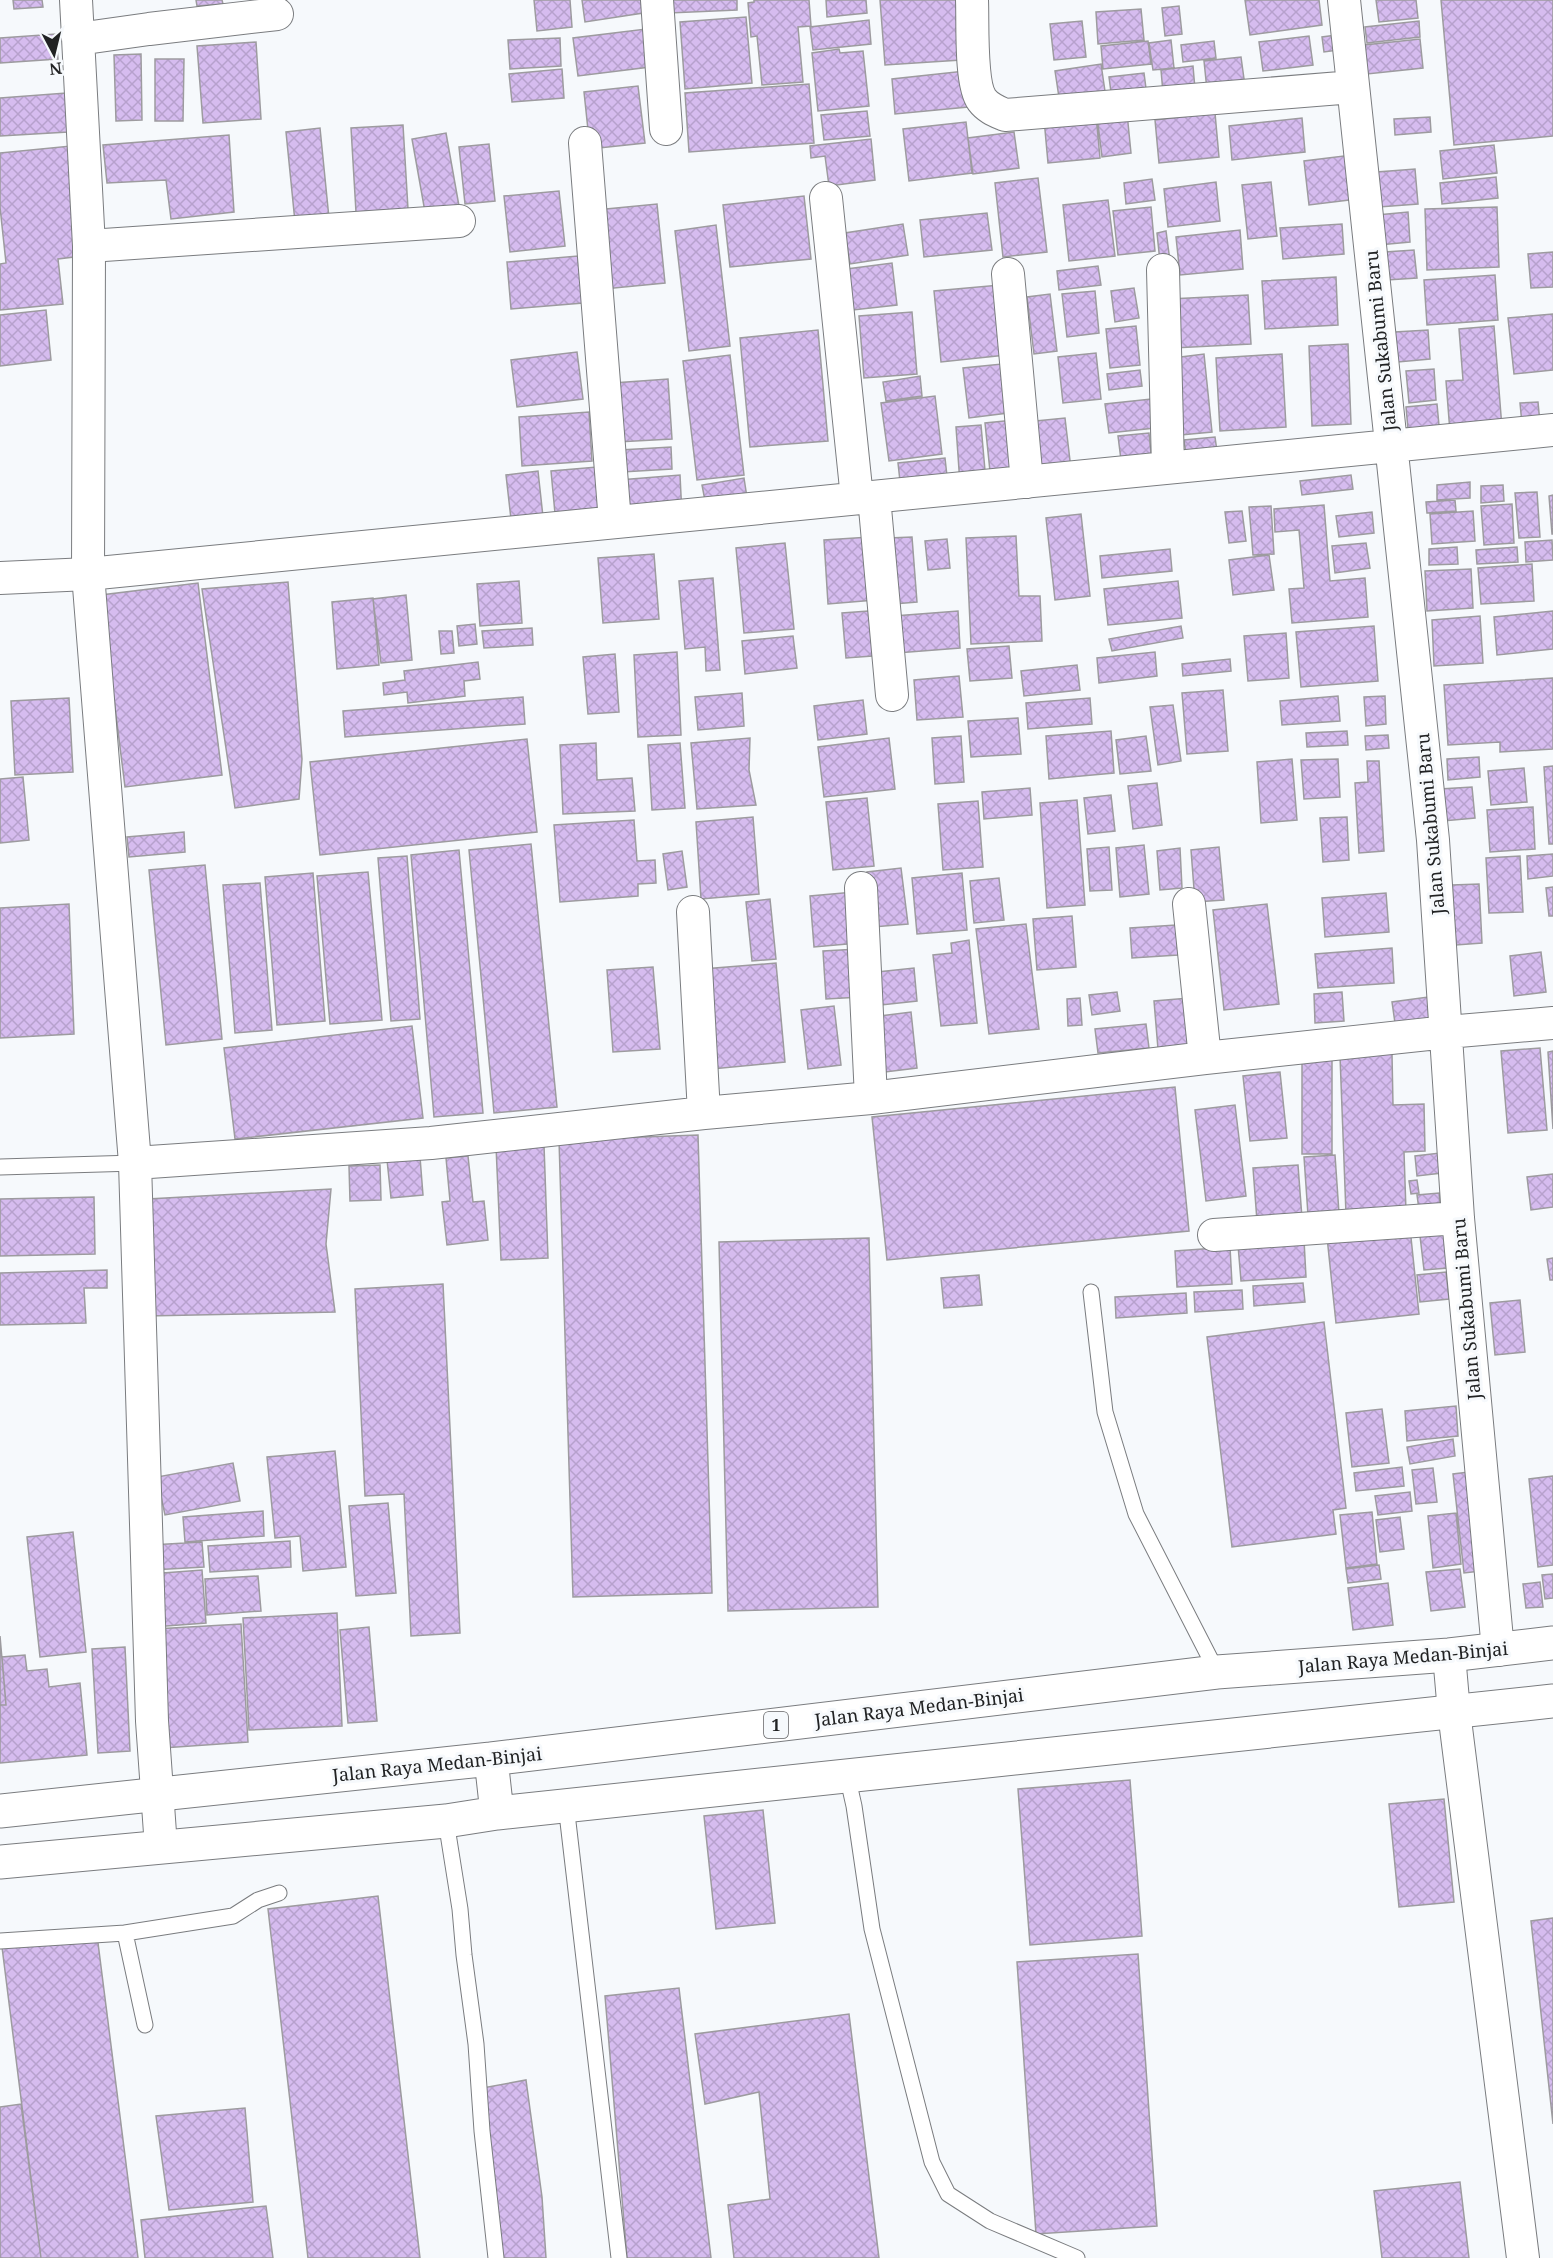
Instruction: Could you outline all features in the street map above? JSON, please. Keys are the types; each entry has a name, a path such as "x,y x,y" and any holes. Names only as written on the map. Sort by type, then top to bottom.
{"highway":[{"name":"Jalan Raya Medan-Binjai","path":"0,1811 491,1759 1217,1672 1449,1655 1553,1643"},
{"path":"0,1862 446,1821 497,1813 847,1774 1553,1701"},
{"path":"491,1759 497,1813"}],"street":[{"path":"76,0 89,246 88,574 135,1163 152,1709 161,1847"},
{"path":"657,0 666,129"},
{"path":"972,0 975,79 980,98 989,108 1005,115 1353,87"},
{"name":"Jalan Sukabumi Baru","path":"1344,0 1433,840 1458,1218 1498,1650"},
{"path":"78,39 277,14"},
{"path":"585,143 615,522"},
{"path":"826,198 892,695"},
{"path":"89,246 459,221"},
{"path":"1163,270 1168,467"},
{"path":"1008,274 1027,482"},
{"path":"0,578 88,574 1553,430"},
{"path":"861,888 871,1098"},
{"path":"1189,904 1205,1058"},
{"path":"693,912 704,1113"},
{"path":"135,1163 431,1143 704,1113 871,1098 1447,1032 1553,1023"},
{"path":"1214,1235 1458,1218"},
{"path":"1449,1655 1454,1712 1523,2258"}],"lane":[{"path":"0,1167 135,1163"},
{"path":"1091,1292 1105,1412 1136,1514 1217,1672"},
{"path":"847,1774 854,1806 872,1929 932,2162 948,2194 990,2222 1077,2258"},
{"path":"566,1805 619,2258"},
{"path":"446,1821 460,1909 476,2044 482,2131 496,2258"},
{"path":"0,1941 125,1933 233,1916 258,1900 279,1893"},
{"path":"125,1933 145,2025"}],"building":[{"path":"13,0 42,0 43,7 14,9"},
{"path":"196,0 222,0 223,4 197,6"},
{"path":"534,0 570,0 572,27 537,31"},
{"path":"582,0 641,0 643,13 585,22"},
{"path":"669,0 737,0 737,10 669,13"},
{"path":"754,0 809,0 811,26 798,27 803,82 762,85 757,36 751,37 748,3"},
{"path":"826,0 866,0 867,13 827,17"},
{"path":"880,0 957,0 961,60 885,65"},
{"path":"1245,0 1319,0 1322,25 1250,35"},
{"path":"1376,0 1416,0 1418,18 1379,22"},
{"path":"1441,0 1553,0 1553,136 1454,145"},
{"path":"1179,6 1182,34 1165,36 1162,8"},
{"path":"1141,9 1144,40 1098,44 1096,12"},
{"path":"746,17 752,83 685,89 680,22"},
{"path":"869,20 871,44 813,50 810,27"},
{"path":"1082,21 1086,57 1054,60 1050,24"},
{"path":"1419,21 1420,37 1367,43 1365,27"},
{"path":"646,29 650,67 578,76 573,38"},
{"path":"56,34 58,59 0,63 0,38"},
{"path":"1344,34 1345,49 1324,52 1322,37"},
{"path":"1309,36 1313,65 1263,71 1259,42"},
{"path":"560,38 561,66 510,69 508,40"},
{"path":"1420,39 1423,68 1367,74 1364,45"},
{"path":"1171,40 1174,68 1153,70 1149,43"},
{"path":"1148,41 1151,64 1103,69 1101,46"},
{"path":"1214,41 1216,58 1183,62 1181,45"},
{"path":"256,42 261,119 203,123 197,46"},
{"path":"839,49 840,53 863,51 869,106 818,111 812,53"},
{"path":"141,54 142,120 116,121 114,55"},
{"path":"1241,57 1245,86 1207,90 1204,61"},
{"path":"155,59 184,59 183,121 155,121"},
{"path":"1101,64 1106,98 1060,104 1055,71"},
{"path":"1193,66 1195,89 1163,93 1161,70"},
{"path":"562,69 564,98 512,102 509,74"},
{"path":"965,71 968,107 895,114 892,79"},
{"path":"1144,73 1147,96 1112,100 1109,77"},
{"path":"809,84 814,143 689,152 685,93"},
{"path":"638,86 645,143 590,149 584,92"},
{"path":"66,93 68,132 0,136 0,98"},
{"path":"867,111 870,136 824,140 821,115"},
{"path":"1127,113 1131,153 1102,157 1097,116"},
{"path":"1215,113 1219,157 1159,163 1155,120"},
{"path":"1096,115 1100,158 1048,163 1044,119"},
{"path":"1430,117 1431,132 1395,135 1394,119"},
{"path":"1302,118 1305,152 1232,160 1229,126"},
{"path":"966,122 972,173 909,181 903,129"},
{"path":"403,125 408,209 356,212 351,128"},
{"path":"320,128 329,218 295,222 286,132"},
{"path":"1014,132 1019,168 973,174 968,138"},
{"path":"446,133 459,206 425,212 412,139"},
{"path":"229,135 234,212 171,219 166,180 107,183 103,145"},
{"path":"871,139 875,180 829,186 825,156 811,158 810,146"},
{"path":"489,144 495,201 465,204 459,147"},
{"path":"1494,145 1497,173 1443,179 1440,151"},
{"path":"71,146 82,256 58,259 63,304 0,310 0,264 6,263 0,207 0,153"},
{"path":"1352,155 1357,199 1309,205 1304,161"},
{"path":"1415,169 1418,204 1379,207 1377,172"},
{"path":"1496,177 1498,198 1442,204 1440,183"},
{"path":"1038,178 1047,252 1003,257 995,183"},
{"path":"1152,179 1155,200 1126,204 1124,183"},
{"path":"1216,182 1220,221 1168,227 1164,189"},
{"path":"1271,182 1277,236 1248,239 1242,185"},
{"path":"559,191 565,246 510,252 504,196"},
{"path":"804,196 811,259 730,267 723,205"},
{"path":"1108,200 1115,256 1069,261 1063,205"},
{"path":"657,204 665,283 604,289 596,210"},
{"path":"1151,207 1155,251 1118,255 1113,211"},
{"path":"1497,207 1499,267 1427,270 1425,209"},
{"path":"1408,212 1410,242 1379,245 1377,215"},
{"path":"987,213 992,250 924,257 920,220"},
{"path":"903,224 908,255 850,264 845,233"},
{"path":"1342,224 1344,254 1283,259 1280,228"},
{"path":"716,225 730,346 689,351 675,231"},
{"path":"1240,230 1243,269 1180,275 1176,237"},
{"path":"1166,231 1170,261 1160,262 1157,233"},
{"path":"1414,250 1417,278 1387,280 1385,252"},
{"path":"1553,252 1553,287 1531,288 1528,254"},
{"path":"578,256 583,303 511,309 507,262"},
{"path":"892,263 897,305 844,311 839,270"},
{"path":"1098,266 1101,285 1059,290 1057,271"},
{"path":"1495,275 1498,320 1427,325 1424,280"},
{"path":"1336,277 1338,325 1265,329 1262,281"},
{"path":"1000,285 1006,355 941,362 934,291"},
{"path":"1134,288 1139,318 1115,322 1111,291"},
{"path":"1095,291 1099,333 1067,337 1062,294"},
{"path":"1050,294 1057,351 1034,354 1027,297"},
{"path":"1248,295 1251,344 1173,348 1170,299"},
{"path":"46,310 51,360 0,366 0,315"},
{"path":"912,312 917,374 864,378 859,316"},
{"path":"1553,314 1553,370 1514,374 1508,318"},
{"path":"1136,326 1140,365 1110,368 1106,329"},
{"path":"1494,326 1502,428 1450,432 1446,381 1463,380 1459,329"},
{"path":"818,330 828,441 750,447 740,338"},
{"path":"1428,330 1430,359 1398,362 1395,332"},
{"path":"1348,344 1351,424 1312,426 1309,346"},
{"path":"577,352 583,399 517,407 511,360"},
{"path":"1096,353 1101,399 1063,403 1058,357"},
{"path":"1204,354 1212,432 1181,435 1173,358"},
{"path":"1282,354 1286,427 1220,431 1216,358"},
{"path":"730,355 744,475 697,480 683,361"},
{"path":"1002,364 1008,413 969,418 963,368"},
{"path":"1434,369 1436,400 1409,403 1406,371"},
{"path":"1140,370 1142,386 1109,390 1107,374"},
{"path":"920,376 922,396 886,401 883,382"},
{"path":"668,379 672,439 617,442 613,383"},
{"path":"935,396 942,454 889,461 881,403"},
{"path":"1151,399 1155,428 1109,433 1105,404"},
{"path":"1538,402 1540,423 1522,424 1520,403"},
{"path":"1437,404 1440,436 1409,440 1406,407"},
{"path":"589,412 592,461 522,466 519,417"},
{"path":"1065,418 1071,469 1032,473 1026,422"},
{"path":"1014,420 1020,478 991,481 985,423"},
{"path":"981,425 986,482 960,484 956,427"},
{"path":"1149,433 1152,464 1122,468 1118,436"},
{"path":"1215,437 1218,458 1187,461 1184,440"},
{"path":"671,447 672,469 622,472 620,450"},
{"path":"945,458 948,485 901,490 898,463"},
{"path":"597,467 602,520 556,524 551,471"},
{"path":"538,471 544,526 512,528 506,475"},
{"path":"680,475 682,515 621,519 619,480"},
{"path":"1351,475 1353,489 1302,495 1300,481"},
{"path":"744,478 748,504 707,511 702,485"},
{"path":"1470,482 1470,498 1437,500 1437,485"},
{"path":"1503,485 1504,501 1481,503 1481,486"},
{"path":"1537,492 1540,537 1519,538 1515,493"},
{"path":"1553,495 1553,534 1552,534 1549,496"},
{"path":"1455,500 1456,511 1427,513 1426,502"},
{"path":"1512,504 1514,543 1484,545 1481,506"},
{"path":"1324,505 1330,581 1365,578 1368,617 1292,623 1289,589 1304,588 1299,530 1275,532 1274,509"},
{"path":"1271,506 1274,554 1253,555 1249,507"},
{"path":"1242,511 1246,541 1229,543 1225,512"},
{"path":"1473,511 1475,541 1432,544 1430,514"},
{"path":"1372,512 1374,533 1339,537 1336,516"},
{"path":"1081,514 1090,596 1055,600 1046,518"},
{"path":"1016,536 1019,596 1040,596 1042,641 971,644 966,538"},
{"path":"870,537 875,600 828,604 824,540"},
{"path":"912,537 917,602 894,604 889,538"},
{"path":"947,539 950,568 928,570 925,541"},
{"path":"1552,540 1553,560 1526,562 1525,542"},
{"path":"785,543 794,629 744,633 736,548"},
{"path":"1366,543 1370,568 1335,573 1332,546"},
{"path":"1457,547 1458,564 1429,565 1429,549"},
{"path":"1517,547 1518,562 1477,564 1476,550"},
{"path":"1170,549 1172,571 1102,578 1100,556"},
{"path":"654,554 659,619 603,623 598,558"},
{"path":"1269,555 1274,590 1233,595 1229,560"},
{"path":"1532,564 1534,601 1481,604 1478,568"},
{"path":"1471,569 1473,608 1427,611 1425,571"},
{"path":"713,578 720,670 706,671 705,647 685,649 679,581"},
{"path":"519,581 522,623 480,626 477,584"},
{"path":"1178,581 1182,618 1108,625 1104,589"},
{"path":"288,582 302,759 299,799 235,808 202,589"},
{"path":"198,583 222,775 125,787 101,595"},
{"path":"406,595 412,660 381,663 373,599"},
{"path":"373,598 379,665 337,669 332,602"},
{"path":"882,610 886,655 846,658 842,613"},
{"path":"958,611 960,648 897,653 894,616"},
{"path":"1553,611 1553,649 1497,655 1494,617"},
{"path":"1480,616 1483,663 1434,666 1432,620"},
{"path":"475,624 477,644 459,646 457,626"},
{"path":"1181,626 1183,638 1112,651 1109,639"},
{"path":"1374,626 1378,681 1301,687 1296,632"},
{"path":"532,628 533,645 484,648 482,631"},
{"path":"439,631 452,631 454,653 441,654"},
{"path":"1286,633 1289,678 1248,681 1244,636"},
{"path":"793,636 797,668 745,674 742,641"},
{"path":"1009,646 1012,678 970,681 967,649"},
{"path":"677,652 681,735 638,737 634,655"},
{"path":"1155,652 1157,676 1099,683 1097,658"},
{"path":"615,654 619,712 588,714 583,657"},
{"path":"1230,659 1231,671 1183,676 1182,664"},
{"path":"478,662 480,679 464,681 465,696 408,703 407,692 384,695 383,683 405,680 404,671"},
{"path":"1077,665 1080,690 1024,696 1021,671"},
{"path":"959,676 963,717 917,720 914,680"},
{"path":"1553,678 1553,749 1500,752 1500,742 1448,745 1444,685"},
{"path":"1223,690 1228,751 1187,754 1182,693"},
{"path":"742,693 744,726 698,730 695,697"},
{"path":"1338,696 1340,721 1282,725 1280,701"},
{"path":"1385,696 1386,724 1366,726 1364,697"},
{"path":"523,697 525,724 345,737 343,711"},
{"path":"69,698 73,772 15,775 11,701"},
{"path":"1090,698 1092,724 1028,729 1026,703"},
{"path":"863,700 867,734 818,740 814,706"},
{"path":"1173,705 1181,761 1158,765 1150,707"},
{"path":"1018,718 1021,754 971,757 968,721"},
{"path":"1111,731 1114,773 1049,779 1046,736"},
{"path":"1347,731 1348,745 1307,747 1306,733"},
{"path":"1388,735 1389,748 1366,750 1365,736"},
{"path":"961,736 964,782 935,784 932,738"},
{"path":"1146,736 1151,771 1120,774 1116,740"},
{"path":"750,738 749,770 756,805 697,809 691,743"},
{"path":"889,738 895,789 824,797 818,747"},
{"path":"527,739 537,832 320,855 310,762"},
{"path":"596,743 597,780 632,778 635,811 563,814 560,745"},
{"path":"680,743 685,808 652,810 648,745"},
{"path":"1479,757 1480,777 1448,780 1447,759"},
{"path":"1292,759 1297,820 1261,823 1257,762"},
{"path":"1338,759 1340,797 1304,799 1301,760"},
{"path":"1367,761 1379,761 1384,851 1359,853 1355,783 1368,782"},
{"path":"1553,766 1553,844 1549,844 1544,767"},
{"path":"1524,768 1527,802 1491,805 1488,771"},
{"path":"23,777 29,840 0,843 0,779"},
{"path":"1157,783 1162,825 1133,829 1128,786"},
{"path":"1472,787 1475,818 1443,821 1440,789"},
{"path":"1030,788 1032,815 984,819 982,792"},
{"path":"1111,795 1115,831 1088,834 1084,798"},
{"path":"867,798 874,866 833,870 826,802"},
{"path":"1077,800 1085,905 1047,908 1040,803"},
{"path":"978,801 983,867 943,870 938,804"},
{"path":"1533,807 1535,849 1490,852 1487,810"},
{"path":"753,817 759,894 701,899 696,822"},
{"path":"1347,817 1349,860 1323,862 1320,818"},
{"path":"634,820 637,861 655,860 656,883 638,884 638,896 560,902 554,825"},
{"path":"184,832 185,852 129,857 127,837"},
{"path":"531,844 557,1107 494,1113 469,850"},
{"path":"1144,845 1149,894 1120,897 1116,848"},
{"path":"1109,847 1112,890 1090,891 1087,849"},
{"path":"1219,847 1224,900 1195,902 1191,850"},
{"path":"1180,848 1182,888 1160,890 1157,851"},
{"path":"459,850 483,1113 434,1117 411,855"},
{"path":"682,851 687,887 668,890 663,854"},
{"path":"1553,854 1553,876 1528,879 1527,856"},
{"path":"407,856 420,1019 391,1021 378,858"},
{"path":"1520,856 1523,912 1489,913 1486,858"},
{"path":"205,865 222,1039 166,1045 149,870"},
{"path":"901,868 908,924 873,927 867,872"},
{"path":"368,872 382,1020 330,1024 317,876"},
{"path":"313,873 325,1021 277,1025 265,877"},
{"path":"962,873 967,930 917,934 912,878"},
{"path":"999,878 1004,920 974,923 970,881"},
{"path":"260,883 272,1030 235,1033 223,885"},
{"path":"1479,884 1482,943 1456,945 1452,885"},
{"path":"1553,887 1553,916 1549,916 1546,888"},
{"path":"854,892 858,943 814,947 810,896"},
{"path":"1386,893 1389,932 1325,937 1322,898"},
{"path":"770,899 776,959 752,961 746,902"},
{"path":"69,904 74,1034 0,1038 0,908"},
{"path":"1267,904 1279,1004 1224,1010 1213,910"},
{"path":"1072,916 1076,967 1037,970 1033,919"},
{"path":"1026,924 1039,1029 989,1034 976,929"},
{"path":"1176,925 1178,955 1132,958 1130,928"},
{"path":"969,940 977,1023 941,1026 933,955 952,953 951,943"},
{"path":"1392,948 1394,983 1318,988 1315,954"},
{"path":"858,949 861,997 826,999 823,951"},
{"path":"1541,952 1546,992 1514,996 1510,956"},
{"path":"776,963 785,1062 712,1069 703,969"},
{"path":"653,967 660,1049 613,1052 607,970"},
{"path":"914,968 917,1001 872,1006 868,973"},
{"path":"1117,992 1120,1011 1092,1015 1089,995"},
{"path":"1342,992 1344,1021 1315,1023 1314,994"},
{"path":"1428,997 1432,1025 1396,1030 1392,1002"},
{"path":"1080,998 1082,1025 1068,1026 1067,999"},
{"path":"1189,998 1192,1046 1158,1049 1154,1001"},
{"path":"834,1006 841,1065 808,1069 801,1010"},
{"path":"911,1012 917,1068 877,1073 872,1017"},
{"path":"1146,1024 1149,1048 1098,1053 1095,1029"},
{"path":"412,1026 423,1118 235,1139 224,1048"},
{"path":"1540,1048 1547,1130 1508,1133 1501,1051"},
{"path":"1553,1051 1553,1129 1548,1052"},
{"path":"1392,1054 1393,1105 1424,1104 1425,1151 1404,1152 1406,1211 1346,1214 1340,1056"},
{"path":"1302,1060 1332,1060 1332,1154 1302,1154"},
{"path":"1280,1072 1287,1138 1250,1141 1243,1076"},
{"path":"1175,1087 1189,1231 887,1260 872,1117"},
{"path":"1235,1105 1246,1196 1206,1201 1195,1110"},
{"path":"698,1135 712,1593 573,1597 559,1140"},
{"path":"544,1145 548,1258 501,1260 496,1146"},
{"path":"1440,1153 1442,1173 1417,1176 1415,1156"},
{"path":"1335,1155 1339,1213 1308,1215 1304,1157"},
{"path":"468,1156 473,1202 484,1201 488,1240 447,1245 442,1202 450,1201 446,1158"},
{"path":"420,1157 423,1195 391,1198 387,1160"},
{"path":"380,1165 381,1200 350,1201 349,1166"},
{"path":"1298,1165 1302,1218 1257,1221 1253,1168"},
{"path":"1553,1174 1553,1207 1531,1210 1527,1177"},
{"path":"1417,1180 1419,1193 1411,1194 1409,1181"},
{"path":"331,1189 326,1244 335,1312 147,1316 148,1199"},
{"path":"1439,1193 1441,1214 1420,1217 1417,1195"},
{"path":"94,1197 95,1254 0,1256 0,1199"},
{"path":"1410,1228 1419,1314 1336,1323 1327,1237"},
{"path":"1445,1233 1448,1268 1424,1270 1420,1236"},
{"path":"869,1238 878,1607 728,1611 719,1242"},
{"path":"1304,1240 1306,1277 1241,1281 1238,1245"},
{"path":"1230,1247 1232,1284 1177,1287 1175,1251"},
{"path":"1553,1258 1553,1280 1550,1280 1547,1259"},
{"path":"107,1270 107,1288 84,1288 86,1323 0,1325 0,1273"},
{"path":"1446,1272 1449,1299 1420,1302 1417,1275"},
{"path":"979,1275 982,1305 944,1308 941,1278"},
{"path":"1303,1283 1305,1302 1254,1306 1253,1286"},
{"path":"443,1284 460,1633 411,1636 404,1494 365,1496 355,1289"},
{"path":"1242,1290 1243,1309 1195,1312 1194,1292"},
{"path":"1186,1293 1187,1313 1116,1318 1115,1297"},
{"path":"1520,1300 1525,1352 1495,1355 1490,1303"},
{"path":"1324,1322 1346,1508 1333,1510 1336,1534 1232,1547 1207,1337"},
{"path":"1456,1406 1458,1436 1407,1441 1405,1411"},
{"path":"1382,1409 1389,1463 1352,1467 1346,1413"},
{"path":"1453,1439 1455,1456 1410,1464 1407,1447"},
{"path":"335,1451 346,1567 303,1571 300,1536 275,1538 267,1457"},
{"path":"233,1463 240,1501 165,1515 157,1477"},
{"path":"1402,1467 1404,1486 1356,1491 1354,1473"},
{"path":"1433,1468 1437,1502 1416,1504 1412,1470"},
{"path":"1477,1471 1489,1570 1464,1573 1453,1474"},
{"path":"1553,1476 1553,1565 1538,1567 1529,1479"},
{"path":"1410,1492 1412,1511 1378,1515 1375,1496"},
{"path":"388,1503 396,1593 356,1596 349,1506"},
{"path":"263,1511 264,1536 185,1542 183,1517"},
{"path":"1372,1512 1377,1564 1346,1568 1340,1515"},
{"path":"1456,1513 1461,1564 1433,1568 1428,1516"},
{"path":"1400,1517 1404,1549 1380,1552 1376,1520"},
{"path":"73,1532 86,1652 40,1657 27,1537"},
{"path":"290,1541 291,1567 210,1572 208,1546"},
{"path":"202,1542 204,1567 152,1570 151,1545"},
{"path":"1379,1565 1381,1579 1348,1583 1346,1569"},
{"path":"1460,1569 1465,1607 1431,1611 1426,1572"},
{"path":"202,1570 206,1623 153,1627 150,1574"},
{"path":"1553,1574 1553,1598 1545,1599 1542,1575"},
{"path":"258,1576 261,1611 207,1615 205,1579"},
{"path":"1540,1582 1543,1607 1526,1608 1523,1584"},
{"path":"1388,1583 1393,1625 1353,1630 1348,1588"},
{"path":"337,1613 342,1726 249,1730 243,1618"},
{"path":"241,1624 248,1742 163,1748 155,1629"},
{"path":"369,1627 377,1721 348,1723 340,1630"},
{"path":"0,1636 6,1705 0,1705"},
{"path":"125,1647 130,1751 98,1753 92,1649"},
{"path":"25,1655 27,1671 47,1669 49,1687 80,1683 87,1755 0,1763 0,1705 6,1705 2,1657"},
{"path":"1130,1780 1142,1936 1030,1945 1018,1789"},
{"path":"1444,1799 1454,1902 1399,1907 1389,1804"},
{"path":"763,1810 775,1923 716,1929 704,1816"},
{"path":"378,1896 420,2258 308,2258 268,1909"},
{"path":"1553,1918 1553,2124 1531,1921"},
{"path":"97,1935 138,2258 41,2258 2,1947"},
{"path":"1138,1954 1157,2226 1036,2234 1017,1962"},
{"path":"679,1988 711,2258 627,2258 605,1996"},
{"path":"849,2014 879,2258 734,2258 728,2205 770,2199 759,2092 705,2104 695,2034"},
{"path":"526,2080 542,2197 546,2258 500,2258 482,2088"},
{"path":"21,2104 41,2258 0,2258 0,2107"},
{"path":"245,2108 253,2202 169,2210 156,2116"},
{"path":"1460,2182 1469,2258 1382,2258 1374,2191"},
{"path":"266,2206 273,2258 145,2258 141,2220"}]}
